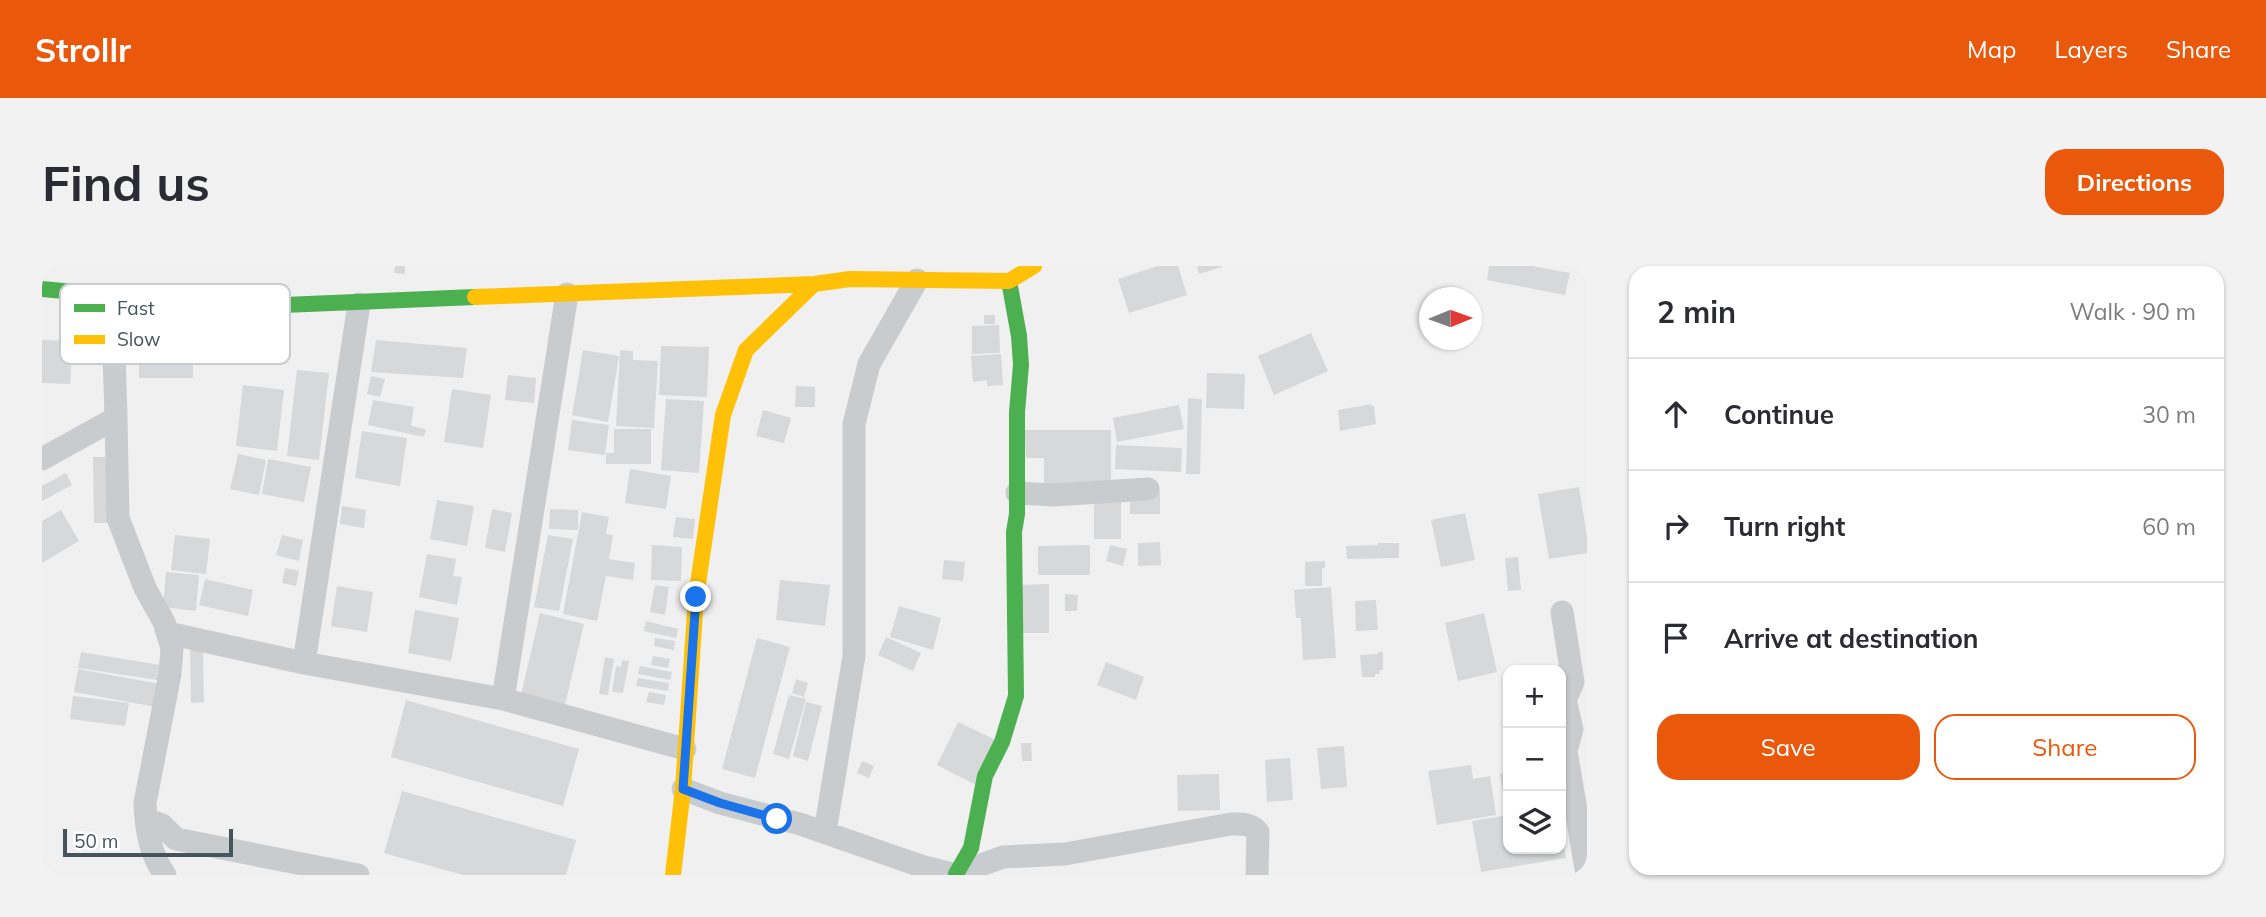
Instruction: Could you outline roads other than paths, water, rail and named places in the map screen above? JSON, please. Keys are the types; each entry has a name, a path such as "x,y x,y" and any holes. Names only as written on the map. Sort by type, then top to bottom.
{"street":[{"path":"290,306 814,284 850,279 1009,281 1034,266"},
{"path":"825,832 854,656 854,424 869,364 918,280"},
{"path":"956,875 971,848 985,776 1002,742 1016,696 1014,533 1021,365 1019,336 1009,281"},
{"path":"673,875 683,789 696,597 723,415 746,350 814,284"},
{"path":"42,289 60,291"},
{"path":"503,699 567,294"},
{"path":"304,663 359,304"},
{"path":"114,364 118,518 172,648 170,674 145,803 153,859 165,875"},
{"path":"42,459 116,418"},
{"path":"1017,493 1054,495 1148,489"},
{"path":"1562,612 1573,682 1565,700 1572,729 1566,751 1587,875"},
{"path":"168,633 304,663 503,699 685,749"},
{"path":"683,789 720,803 825,832 924,867 956,875 1003,856 1065,853 1231,824 1248,825 1258,832 1257,875"},
{"path":"146,818 162,825 176,839 358,875"}]}
